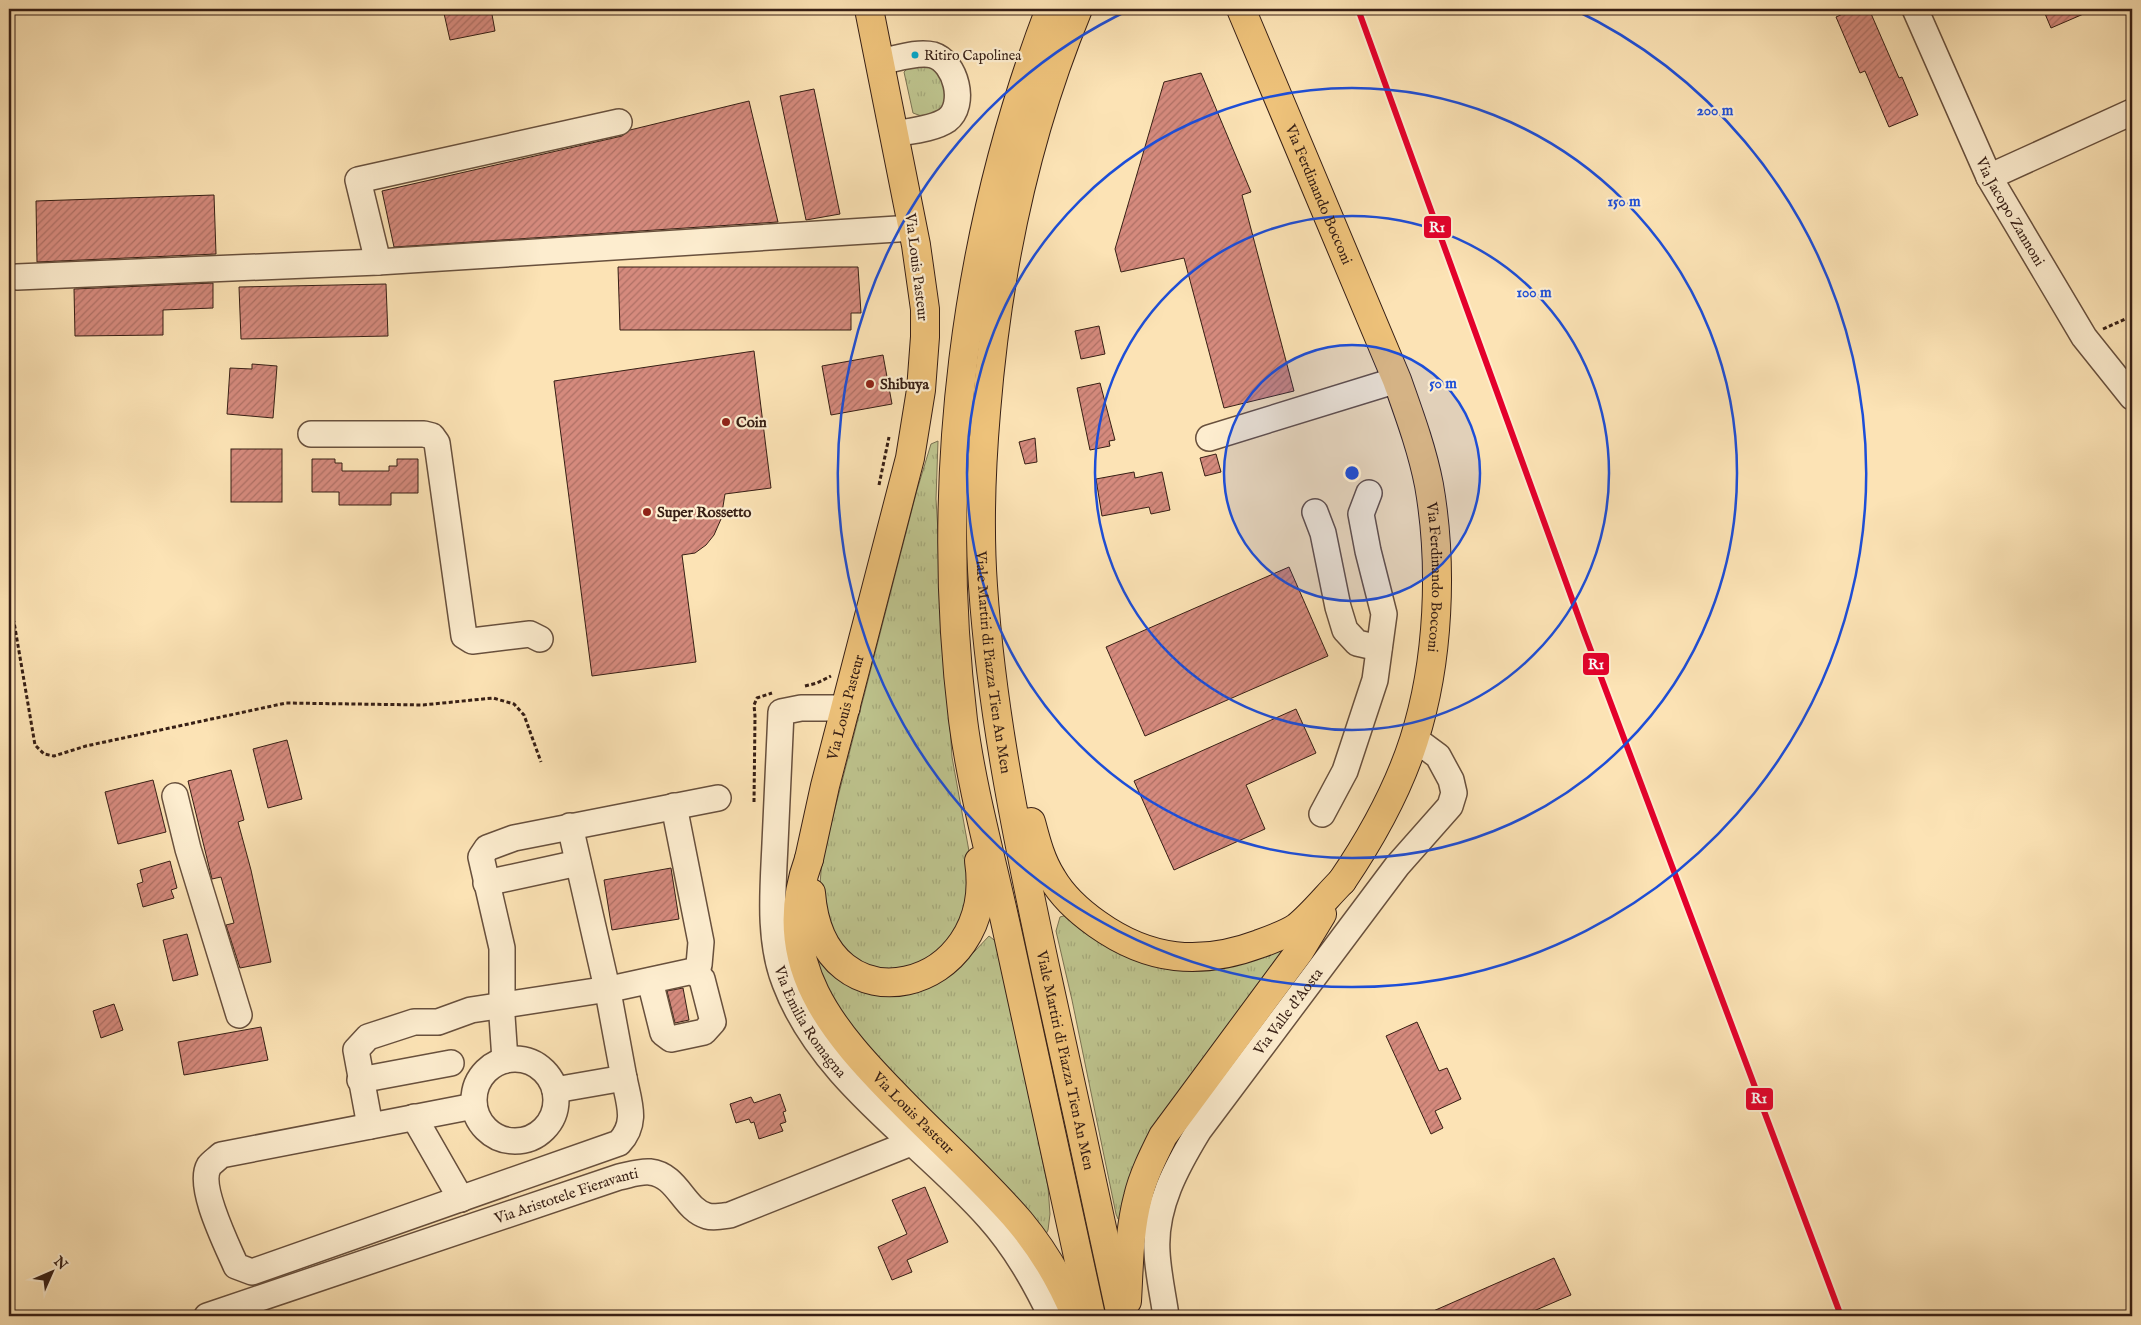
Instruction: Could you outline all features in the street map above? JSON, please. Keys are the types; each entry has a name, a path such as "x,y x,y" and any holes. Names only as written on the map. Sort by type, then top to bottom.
{"main road":[{"name":"Via Louis Pasteur","path":"869,9 913,228 925,327 916,430 847,708 825,786 809,859 801,881 799,941 812,989 824,1013 858,1058 1023,1226 1051,1265 1076,1316"},
{"name":"Viale Martiri di Piazza Tien An Men","path":"1050,9 1022,89 999,167 978,260 977,353 982,584 997,721 1013,817 1121,1316"},
{"name":"Viale Martiri di Piazza Tien An Men","path":"1078,9 1056,69 1026,165 1005,262 977,353 954,490 953,552 964,721 983,820 1090,1316"},
{"name":"Via Ferdinando Bocconi","path":"1241,9 1397,380 1419,442 1429,484 1435,526 1437,563 1432,656 1414,739 1376,826 1342,881"},
{"path":"987,631 1007,697 1023,787 1041,858 1052,880 1068,900 1100,926 1138,947 1167,956 1206,957 1232,954 1296,927 1342,881"},
{"path":"809,859 815,920 829,951 849,970 877,982 892,984 908,981 940,966 966,938 976,919 980,905 981,872 963,768 964,721"},
{"path":"1126,1316 1132,1227 1138,1197 1149,1163 1163,1136 1299,952 1342,881"}],"street":[{"name":"Via Jacopo Zannoni","path":"1915,9 1988,177 2084,337 2132,397"},
{"path":"880,62 921,54 936,56 946,65 956,84 956,107 947,120 894,134"},
{"path":"1988,177 2132,112"},
{"path":"378,262 358,180 619,122"},
{"path":"17,277 378,262 913,228"},
{"path":"1209,438 1397,380"},
{"path":"311,434 424,434 432,436 437,443 464,636 472,641 530,634 540,639"},
{"path":"1322,814 1345,771 1375,680 1384,614 1361,514 1369,493"},
{"path":"1315,512 1323,533 1338,607 1345,630 1357,643 1379,648"},
{"name":"Via Emilia Romagna","path":"847,708 801,708 781,712 773,890 776,944 784,982 813,1036 832,1062 911,1143 988,1217 1017,1252 1051,1316"},
{"name":"Via Valle d'Aosta","path":"1166,1316 1156,1250 1160,1220 1167,1192 1182,1159 1199,1130 1397,866 1450,806 1454,793 1451,780 1438,756 1414,739"},
{"path":"176,796 188,849 239,1015"},
{"path":"505,1060 502,1007 502,948 481,857 487,848 514,838 718,798"},
{"path":"370,1126 360,1080 356,1050 368,1037 414,1022 438,1022 472,1010 607,990 650,981 693,971 699,965 701,942 674,806"},
{"path":"474,1106 221,1155 209,1166 206,1179 211,1204 236,1266 252,1272 619,1143 629,1132 631,1114 607,990 570,826"},
{"path":"486,883 578,863"},
{"path":"650,981 663,1033 671,1039 704,1032 713,1022 702,979 693,971"},
{"path":"518,1059 536,1065 550,1078 555,1090 554,1112 550,1121 539,1133 524,1140 511,1141 492,1133 478,1119 474,1106 474,1094 484,1072 494,1064 505,1060 518,1059"},
{"path":"360,1080 451,1063"},
{"path":"555,1090 624,1078"},
{"path":"414,1117 461,1199"},
{"path":"524,1140 535,1173"},
{"name":"Via Aristotele Fieravanti","path":"207,1316 626,1176 643,1172 658,1175 674,1185 702,1213 708,1216 730,1215 911,1143"}],"path":[{"path":"2084,337 2132,316"},
{"path":"9,613 14,622 35,745 44,754 54,756 286,703 423,705 493,698 514,704 524,715 541,762"}],"green space":[{"path":"920,65 936,68 946,91 945,103 941,108 924,117 913,113 904,72 907,69"},
{"path":"938,441 936,499 952,757 976,890 942,954 896,975 852,961 821,911 819,897 822,859 917,490 931,444"},
{"path":"1067,915 1125,951 1299,934 1122,1220 1118,1219 1116,1214 1056,931 1060,917"},
{"path":"989,936 998,943 1048,1187 1050,1214 1048,1230 1044,1238 888,1074 825,995 811,938 840,974 947,972 974,952"}],"building":[{"path":"443,9 491,9 495,31 450,40"},
{"path":"1854,9 1869,9 1899,78 1902,77 1918,115 1889,127 1865,71 1860,73 1836,17"},
{"path":"2043,9 2095,9 2051,28"},
{"path":"1201,73 1251,192 1242,195 1294,391 1224,408 1184,258 1121,272 1115,249 1164,82"},
{"path":"814,89 840,214 806,220 780,96"},
{"path":"749,101 778,222 394,247 382,191 622,136 630,130"},
{"path":"214,195 216,254 37,262 36,201"},
{"path":"618,267 858,267 861,313 851,313 851,330 620,330"},
{"path":"213,283 213,308 163,310 163,335 75,336 74,289"},
{"path":"386,284 388,336 241,339 239,287"},
{"path":"1099,326 1105,354 1081,359 1075,331"},
{"name":"Super Rossetto","path":"754,351 771,488 725,494 721,519 714,535 706,545 695,553 682,555 696,662 592,676 554,381"},
{"path":"883,355 892,404 831,415 822,366"},
{"path":"252,364 277,366 273,418 227,414 230,368 252,369"},
{"path":"1100,383 1115,440 1109,441 1110,446 1090,450 1077,388"},
{"path":"1035,438 1037,462 1025,464 1019,442"},
{"path":"231,449 282,449 282,502 231,502"},
{"path":"1216,454 1221,472 1205,476 1200,458"},
{"path":"312,459 335,459 335,463 342,463 342,471 389,471 389,466 397,466 397,459 418,459 418,493 391,493 391,505 339,505 339,492 312,492"},
{"path":"1134,472 1135,478 1162,472 1170,510 1151,514 1149,507 1102,516 1096,479"},
{"path":"1289,567 1328,656 1145,736 1106,647"},
{"path":"1296,709 1316,753 1246,785 1265,829 1174,870 1134,781"},
{"path":"287,740 302,799 268,808 253,749"},
{"path":"231,770 244,820 238,822 251,870 271,962 240,968 226,925 234,923 221,877 212,879 188,781"},
{"path":"153,780 166,832 118,844 105,792"},
{"path":"170,861 177,888 171,890 174,898 143,907 137,884 143,882 140,870"},
{"path":"671,868 679,919 612,930 604,880"},
{"path":"187,934 198,975 173,981 163,940"},
{"path":"683,988 689,1020 675,1023 667,991"},
{"path":"114,1004 123,1030 101,1038 93,1011"},
{"path":"1417,1022 1439,1071 1447,1068 1461,1099 1435,1111 1443,1128 1431,1134 1386,1036"},
{"path":"261,1027 268,1060 184,1075 178,1042"},
{"path":"780,1094 786,1111 783,1112 786,1122 780,1124 783,1131 759,1139 754,1122 751,1123 749,1119 736,1123 730,1104 751,1097 754,1103"},
{"path":"925,1187 948,1242 907,1260 912,1272 892,1280 878,1247 907,1234 892,1200"},
{"path":"1554,1258 1571,1295 1522,1316 1422,1316"}],"transit line":[{"name":"R1","path":"1358,9 1584,632 1841,1316"}],"place":[{"name":"Ritiro Capolinea","path":"915,55"},
{"name":"Shibuya","path":"870,384"},
{"name":"Coin","path":"726,422"},
{"name":"Super Rossetto","path":"647,512"}]}
